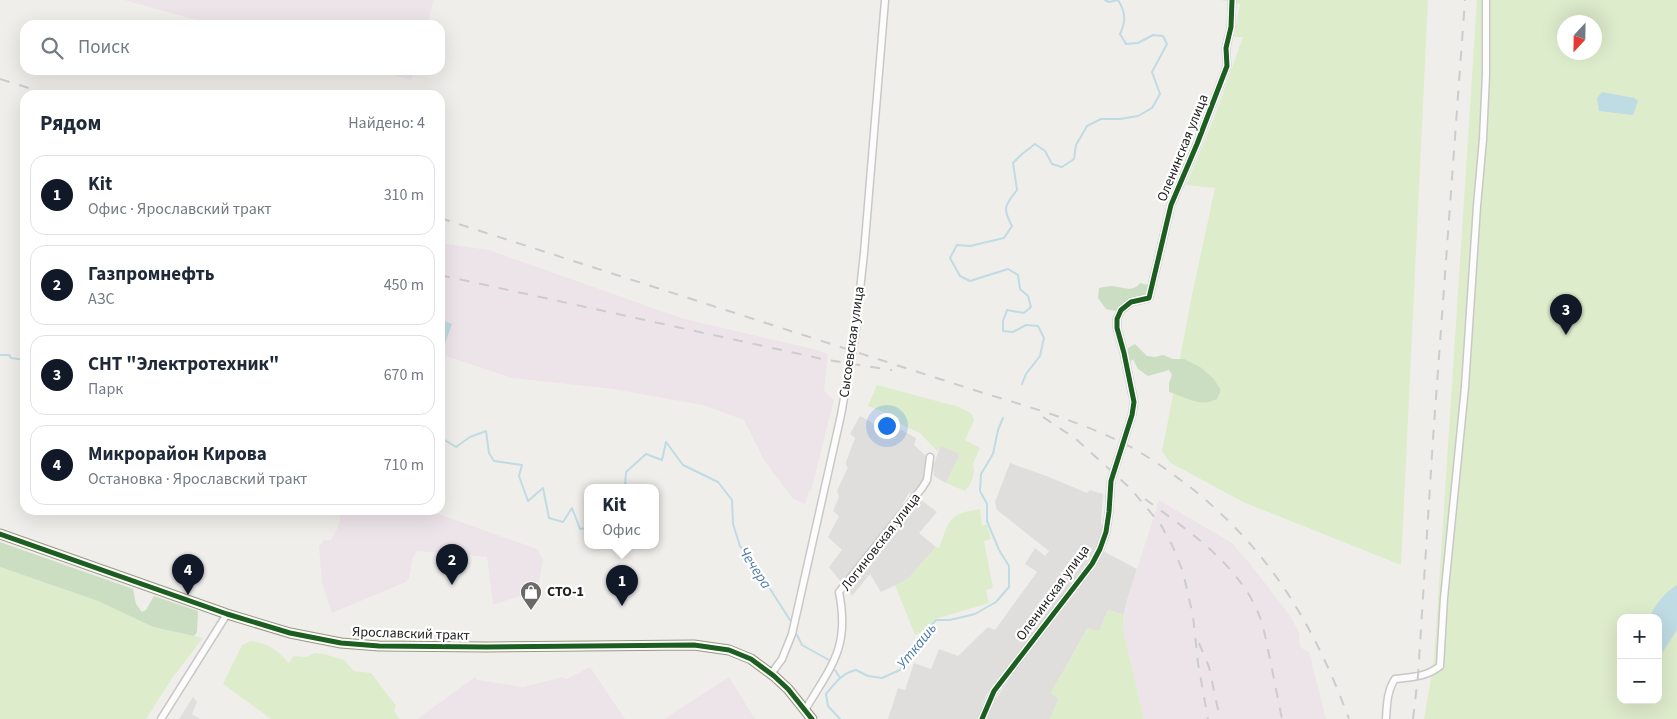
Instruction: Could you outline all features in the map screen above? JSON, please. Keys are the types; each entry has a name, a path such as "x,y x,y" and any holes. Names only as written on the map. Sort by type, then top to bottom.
{"street":[{"name":"Сысоевская улица","path":"772,674 782,659 792,634 841,415 850,363 864,254 885,0"},
{"name":"Оленинская улица","path":"982,719 994,691 1092,564 1106,532 1111,481 1132,415 1134,402 1116,319 1121,310 1131,302 1149,298 1171,205 1228,66 1226,48 1232,0"},
{"path":"1386,719 1387,700 1390,687 1395,679 1426,675 1440,666 1444,598 1465,386 1483,139 1486,75 1486,0"},
{"name":"Логиновская улица","path":"805,710 837,656 841,643 843,611 840,592 928,480 930,458"},
{"name":"Ярославский тракт","path":"0,534 228,614 290,633 341,643 379,646 595,647 694,645 713,647 741,654 772,674 788,689 812,719"},
{"path":"161,719 228,614"}],"shaded area":[{"path":"124,0 434,0 428,20 196,20"},
{"path":"393,75 412,75 411,80"},
{"path":"445,244 489,250 684,319 828,354 824,391 834,400 811,491 809,491 805,504 793,499 764,460 744,420 703,405 613,389 512,378 445,356"},
{"path":"860,416 892,434 896,427 916,438 914,445 927,457 925,475 914,495 909,493 896,515 864,557 862,556 841,582 829,567 842,550 828,537 839,516 833,511 839,497 837,491 848,467 846,462 855,438 850,434"},
{"path":"941,445 960,454 946,483 934,476 933,466"},
{"path":"1010,463 1087,493 1090,490 1103,494 1101,523 1103,527 1096,549 1055,606 991,687 986,695 978,719 888,719 898,688 905,690 914,663 931,669 939,649 958,656 988,627 995,630 1037,572 1025,564 1035,548 1045,556 1049,551 997,510 995,502"},
{"path":"920,499 937,512 919,533 936,547 908,579 881,592 870,574 852,596 847,586 916,500"},
{"path":"1159,500 1232,543 1291,617 1299,633 1300,647 1309,652 1326,719 1144,719 1123,630 1126,604"},
{"path":"340,515 441,515 537,549 543,559 538,589 493,605 487,557 417,551 406,582 332,613 322,583 319,547 324,540 331,540 339,525"},
{"path":"1103,551 1137,569 1124,615 1108,610 1099,632 1087,629 1051,693 1059,698 1050,719 987,719 994,702 1015,670 1076,593"},
{"path":"590,667 625,719 417,719 475,677 477,680 523,687 562,677 567,679"},
{"path":"729,677 755,719 664,719"},
{"path":"193,697 197,702 192,714 200,719 179,719"}],"green space":[{"path":"1220,0 1428,0 1401,565 1243,502 1171,463 1162,452 1215,188 1186,185 1214,118 1243,37 1234,37 1240,4"},
{"path":"1477,0 1677,0 1677,719 1424,719 1434,661"},
{"path":"1140,283 1148,285 1147,294 1122,304 1115,311 1106,309 1098,298 1099,288 1112,286 1131,289"},
{"path":"1135,344 1147,356 1163,355 1173,359 1184,359 1200,367 1213,378 1221,390 1217,399 1199,402 1169,392 1169,383 1172,375 1169,370 1148,376 1138,369 1133,359 1129,363 1127,358 1128,348"},
{"path":"877,385 959,407 972,414 974,421 965,440 980,448 973,464 972,478 965,491 946,483 960,454 941,445 938,452 920,433 898,423 899,418 868,406"},
{"path":"980,509 982,526 987,524 991,539 984,541 993,588 986,590 989,603 935,619 926,629 915,635 895,585 908,579 936,547 939,548 948,525 955,516"},
{"path":"0,542 133,589 136,604 142,612 146,610 154,596 198,611 197,632 194,636 153,627 98,601 0,567"},
{"path":"0,567 98,601 153,627 203,638 173,677 146,719 0,719"},
{"path":"1108,610 1124,615 1123,630 1144,719 1050,719 1059,698 1050,694 1088,628 1099,631"},
{"path":"251,641 263,643 272,648 289,663 293,656 306,657 315,653 324,654 344,660 354,671 371,673 396,706 394,711 400,719 271,719 223,684 242,645"}],"water":[{"path":"1602,92 1634,98 1638,101 1633,115 1599,111 1597,98"},
{"path":"445,321 452,324 445,343"},
{"path":"1677,585 1677,630 1662,653 1662,614 1651,614 1668,592"}],"waterway":[{"name":"Уткашь","path":"1022,384 1026,374 1040,356 1044,338 1038,326 1026,325 1013,332 1003,331 1003,321 1007,310 1024,313 1031,307 1028,296 1020,289 1018,275 1008,269 970,281 960,276 950,258 957,245 970,246 1004,238 1012,226 1006,207 1017,190 1013,163 1035,144 1045,151 1052,164 1062,167 1074,159 1076,145 1087,126 1101,119 1120,119 1138,116 1152,108 1160,94 1152,72 1167,44 1163,36 1153,35 1138,43 1126,44 1120,34 1124,17 1121,5 1118,0 1109,2 1105,0"},
{"name":"Чечера","path":"0,355 9,355 11,358 20,359"},
{"name":"Уткашь","path":"840,719 828,706 826,694 843,676 856,670 868,676 882,678 900,670 936,620 950,620 975,614 996,602 1009,587 1009,566 999,550 987,521 987,504 980,491 981,474 993,454 998,430 1003,418"},
{"name":"Чечера","path":"445,440 456,447 470,437 486,431 489,453 494,461 522,465 519,476 528,501 543,488 549,518 563,522 572,508 580,529 584,528"},
{"name":"Чечера","path":"625,484 626,472 646,454 662,460 666,442 683,465 718,482 732,500 733,524 740,546 790,620"},
{"name":"Чечера","path":"797,635 802,645 829,660"},
{"name":"Чечера","path":"835,670 840,678"}],"railway":[{"path":"1413,719 1418,676 1465,0"},
{"path":"0,79 35,90"},
{"path":"445,220 1051,414 1087,427 1131,447 1171,473 1215,508 1264,561 1285,589 1303,619 1320,651 1349,719"},
{"path":"445,276 827,360 892,370"},
{"path":"1043,417 1076,439 1131,489 1161,525 1173,547 1183,572 1193,616 1198,663 1208,719"},
{"path":"1145,499 1208,547 1235,575 1247,591 1259,614 1263,627 1282,719"},
{"path":"1199,643 1209,667 1220,719"}],"cycle path":[{"path":"982,719 994,691 1092,564 1106,532 1111,481 1132,415 1134,402 1117,328 1117,319 1121,310 1131,302 1149,298 1171,205 1227,66 1226,48 1231,27 1232,0"},
{"path":"0,534 227,614 290,633 341,643 379,646 486,647 694,645 729,650 751,659 774,676 788,689 812,719"}],"place":[{"name":"СНТ \"Электротехник\"","path":"1566,335"},
{"name":"Газпромнефть","path":"452,585"},
{"name":"Микрорайон Кирова","path":"188,595"},
{"name":"Kit","path":"622,606"},
{"name":"СТО-1","path":"531,611"}]}
